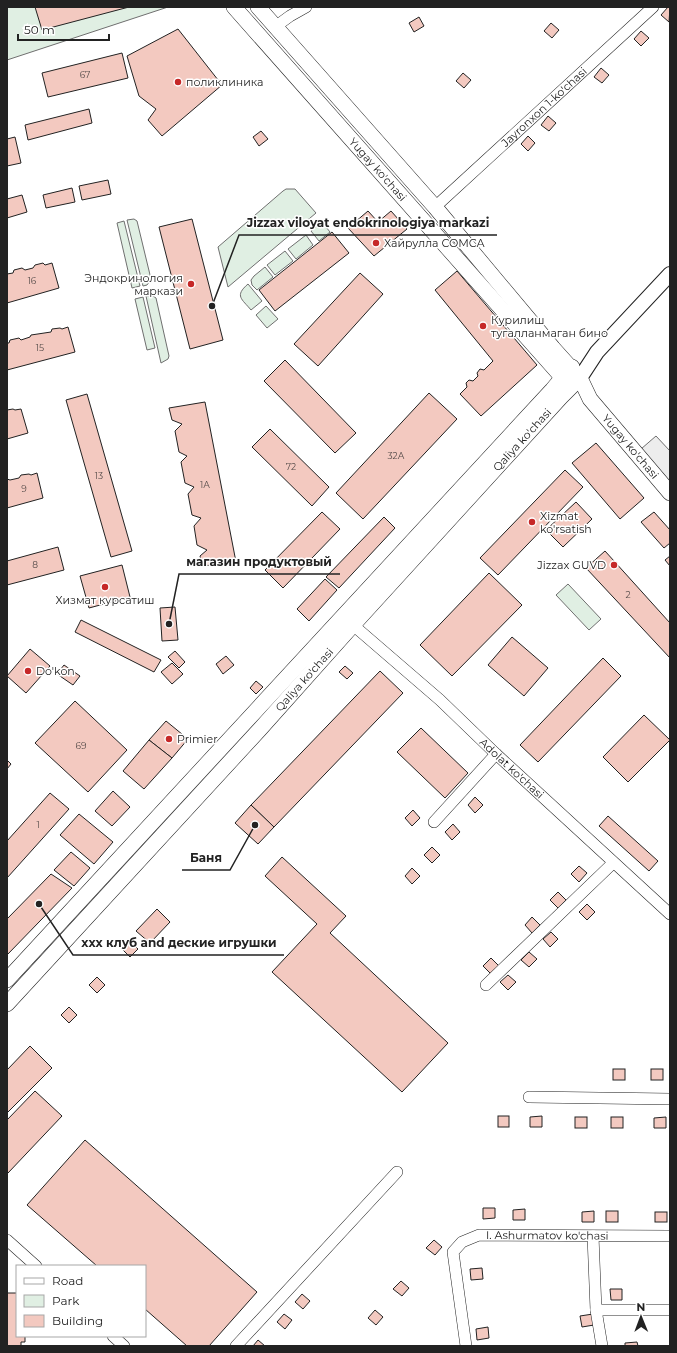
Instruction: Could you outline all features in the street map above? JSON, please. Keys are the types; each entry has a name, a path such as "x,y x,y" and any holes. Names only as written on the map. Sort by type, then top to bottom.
{"main road":[{"name":"Yugay ko'chasi","path":"234,7 590,399 670,493"},
{"name":"Yugay ko'chasi","path":"258,7 435,207 553,348 571,378"},
{"name":"Qaliya ko'chasi","path":"7,1004 261,728 561,397 571,378"},
{"name":"Qaliya ko'chasi","path":"7,980 547,396 571,378"}],"street":[{"path":"275,26 306,7"},
{"name":"Jayronxon 1-ko'chasi","path":"435,207 653,7"},
{"name":"Qaliya ko'chasi","path":"571,378 670,274"},
{"name":"Adolat ko'chasi","path":"353,625 440,700 496,754 670,914"},
{"path":"434,822 496,754"},
{"path":"486,985 613,862"},
{"path":"529,1097 670,1098"},
{"path":"236,1346 397,1172"},
{"name":"I. Ashurmatov ko'chasi","path":"466,1346 453,1252 462,1242 479,1235 670,1236"},
{"path":"593,1236 596,1310 602,1346"},
{"path":"7,1240 35,1265"},
{"path":"596,1310 670,1310"},
{"path":"114,1337 124,1346"}],"green space":[{"path":"7,7 168,7 7,60"},
{"path":"286,189 295,189 316,213 228,287 218,247"},
{"path":"134,219 137,221 151,279 147,285 143,286 127,220"},
{"path":"124,221 140,286 132,288 117,223"},
{"path":"322,222 330,232 319,241 311,231"},
{"path":"306,235 313,245 296,259 288,249"},
{"path":"285,251 293,261 275,275 267,265"},
{"path":"265,267 273,277 257,290 252,285 251,280"},
{"path":"248,284 262,301 251,310 242,300 240,295"},
{"path":"146,296 153,296 156,298 169,356 168,359 161,363"},
{"path":"143,297 155,348 147,350 135,299"},
{"path":"266,306 278,319 267,328 256,315"},
{"path":"568,584 601,619 589,630 556,595"}],"shaded area":[{"path":"656,436 670,451 670,482 641,449"}],"building":[{"path":"35,7 129,7 42,30"},
{"path":"668,7 670,8 669,22 661,15"},
{"path":"419,17 424,26 414,32 409,23"},
{"path":"551,23 559,30 552,38 544,31"},
{"name":"поликлиника","path":"178,29 222,85 162,136 148,120 156,109 139,96 127,56"},
{"path":"641,31 649,38 641,46 634,39"},
{"path":"122,53 128,78 48,97 42,73"},
{"path":"601,68 609,75 602,83 594,77"},
{"path":"463,73 471,80 464,88 456,81"},
{"path":"89,109 92,123 28,140 25,125"},
{"path":"548,116 556,123 549,131 541,125"},
{"path":"261,131 268,139 259,146 253,137"},
{"path":"528,136 535,143 528,151 521,144"},
{"path":"15,137 21,163 7,166 7,139"},
{"path":"108,180 111,194 82,200 79,186"},
{"path":"72,188 75,202 46,208 43,195"},
{"path":"22,195 27,212 7,218 7,199"},
{"name":"Хайрулла СОМСА","path":"368,211 378,222 391,211 407,229 374,256 348,228"},
{"name":"Эндокринология маркази","path":"192,219 223,340 190,349 159,227"},
{"path":"332,232 349,253 275,311 259,290"},
{"path":"43,263 45,265 52,263 59,288 7,303 7,274 13,273 14,270 22,268 25,270 33,268 35,265"},
{"name":"Курилиш тугалланмаган бино","path":"457,271 537,365 481,416 460,394 467,387 466,383 469,380 473,381 478,376 477,373 480,369 484,370 493,361 435,290"},
{"path":"360,273 383,294 318,366 294,344"},
{"path":"68,327 75,352 7,370 7,343 9,343 10,340 19,338 21,340 30,337 31,335 51,332 52,329 62,329"},
{"path":"285,360 356,433 335,453 264,381"},
{"path":"429,393 457,419 363,519 336,493"},
{"path":"87,394 132,551 111,557 66,400"},
{"path":"205,402 236,562 202,566 200,556 207,550 197,545 194,526 201,518 192,515 188,494 194,487 185,483 181,462 187,456 179,452 175,431 182,424 172,420 169,408"},
{"path":"21,409 28,433 7,439 7,410"},
{"path":"270,429 329,487 312,506 252,447"},
{"path":"596,443 644,498 620,519 572,463"},
{"name":"Xizmat ko'rsatish","path":"565,470 583,487 498,575 480,558"},
{"path":"37,473 43,498 7,508 7,479 10,480 19,478 21,475 31,475"},
{"path":"576,502 592,519 563,547 546,530"},
{"path":"322,512 340,529 283,588 265,570"},
{"path":"654,512 670,530 670,543 664,548 641,522"},
{"path":"384,517 395,528 339,588 326,577"},
{"path":"58,547 64,570 7,585 7,561"},
{"path":"605,551 670,623 670,658 586,568"},
{"path":"670,556 670,566 665,560"},
{"name":"Хизмат курсатиш","path":"122,565 130,597 89,608 80,576"},
{"path":"489,573 522,605 452,676 420,645"},
{"path":"325,579 337,590 309,621 297,609"},
{"path":"175,607 178,640 162,641 160,608"},
{"path":"81,620 161,660 154,672 75,632"},
{"path":"512,637 548,668 524,696 488,665"},
{"name":"Do'kon","path":"30,649 50,666 26,693 7,676"},
{"path":"175,651 185,662 179,668 168,657"},
{"path":"226,656 234,665 223,674 216,664"},
{"path":"603,658 621,676 538,762 520,745"},
{"path":"172,663 183,674 172,684 161,672"},
{"path":"64,665 80,676 73,685 57,674"},
{"path":"345,666 353,673 347,679 339,672"},
{"path":"380,671 403,693 274,827 251,805"},
{"path":"256,681 263,687 256,694 250,688"},
{"path":"75,701 127,750 88,792 35,743"},
{"path":"644,715 670,740 628,782 603,757"},
{"name":"Primier","path":"166,721 188,739 172,758 149,740"},
{"path":"421,728 468,773 445,798 397,752"},
{"path":"149,740 172,758 144,789 123,771"},
{"path":"7,760 11,764 7,769"},
{"path":"113,791 130,807 112,826 95,811"},
{"path":"50,793 69,809 7,878 7,841"},
{"path":"475,797 483,805 475,813 468,805"},
{"path":"251,805 274,827 258,844 235,823"},
{"path":"413,810 420,818 412,826 405,818"},
{"path":"79,814 113,842 94,864 60,835"},
{"path":"608,816 658,861 649,871 599,826"},
{"path":"453,824 460,832 452,840 445,832"},
{"path":"432,847 440,855 432,863 424,855"},
{"path":"71,852 90,868 74,886 54,870"},
{"path":"282,857 346,916 330,933 448,1043 402,1092 272,972 317,924 265,876"},
{"path":"579,866 587,873 579,882 571,874"},
{"path":"412,868 420,876 412,884 405,876"},
{"path":"51,874 72,888 7,955 7,919"},
{"path":"558,892 566,900 558,908 550,900"},
{"path":"587,904 595,912 587,920 579,912"},
{"path":"157,909 170,922 150,943 136,931"},
{"path":"532,917 540,925 532,933 525,925"},
{"path":"551,932 558,939 550,947 543,939"},
{"path":"130,941 138,949 130,957 122,949"},
{"path":"529,952 537,959 529,967 521,960"},
{"path":"491,958 499,966 491,974 483,966"},
{"path":"508,975 516,982 508,990 500,982"},
{"path":"97,977 105,985 97,993 89,985"},
{"path":"69,1007 77,1015 69,1023 61,1015"},
{"path":"30,1046 52,1068 7,1113 7,1070"},
{"path":"613,1069 625,1069 625,1080 613,1080"},
{"path":"651,1069 663,1069 663,1080 651,1080"},
{"path":"35,1091 62,1116 8,1173 7,1120"},
{"path":"498,1116 509,1116 509,1127 498,1127"},
{"path":"542,1116 542,1127 530,1127 530,1117"},
{"path":"575,1117 587,1117 587,1128 575,1128"},
{"path":"611,1117 623,1117 623,1128 611,1128"},
{"path":"666,1117 666,1128 654,1128 654,1118"},
{"path":"85,1140 257,1292 209,1346 187,1346 146,1310 146,1265 96,1265 27,1205"},
{"path":"483,1208 495,1208 495,1218 483,1219"},
{"path":"525,1209 525,1220 513,1220 513,1210"},
{"path":"594,1211 594,1222 582,1222 582,1212"},
{"path":"606,1211 618,1211 618,1222 606,1222"},
{"path":"655,1212 667,1212 667,1222 655,1222"},
{"path":"434,1240 442,1247 435,1255 426,1248"},
{"path":"482,1268 483,1279 471,1280 470,1269"},
{"path":"401,1281 409,1288 402,1296 393,1289"},
{"path":"610,1289 622,1289 622,1300 611,1300"},
{"path":"7,1293 16,1293 16,1337 25,1337 25,1342 21,1342 21,1346 7,1346"},
{"path":"302,1294 310,1301 303,1309 295,1302"},
{"path":"375,1310 383,1317 376,1325 368,1318"},
{"path":"284,1314 292,1320 285,1329 277,1322"},
{"path":"593,1314 594,1325 582,1327 580,1316"},
{"path":"488,1327 489,1338 477,1340 476,1329"},
{"path":"258,1340 265,1346 253,1346"},
{"path":"637,1342 638,1346 625,1346 625,1343"}],"place":[{"name":"поликлиника","path":"178,82"},
{"name":"Хайрулла СОМСА","path":"376,243"},
{"name":"Эндокринология маркази","path":"191,284"},
{"name":"Jizzax viloyat endokrinologiya markazi","path":"212,306"},
{"name":"Курилиш тугалланмаган бино","path":"483,326"},
{"name":"Xizmat ko'rsatish","path":"532,522"},
{"name":"Jizzax GUVD","path":"614,565"},
{"name":"Хизмат курсатиш","path":"105,587"},
{"name":"магазин продуктовый","path":"169,624"},
{"name":"Do'kon","path":"28,671"},
{"name":"Primier","path":"169,739"},
{"name":"Баня","path":"255,825"},
{"name":"ххх клуб and деские игрушки","path":"39,904"}]}
